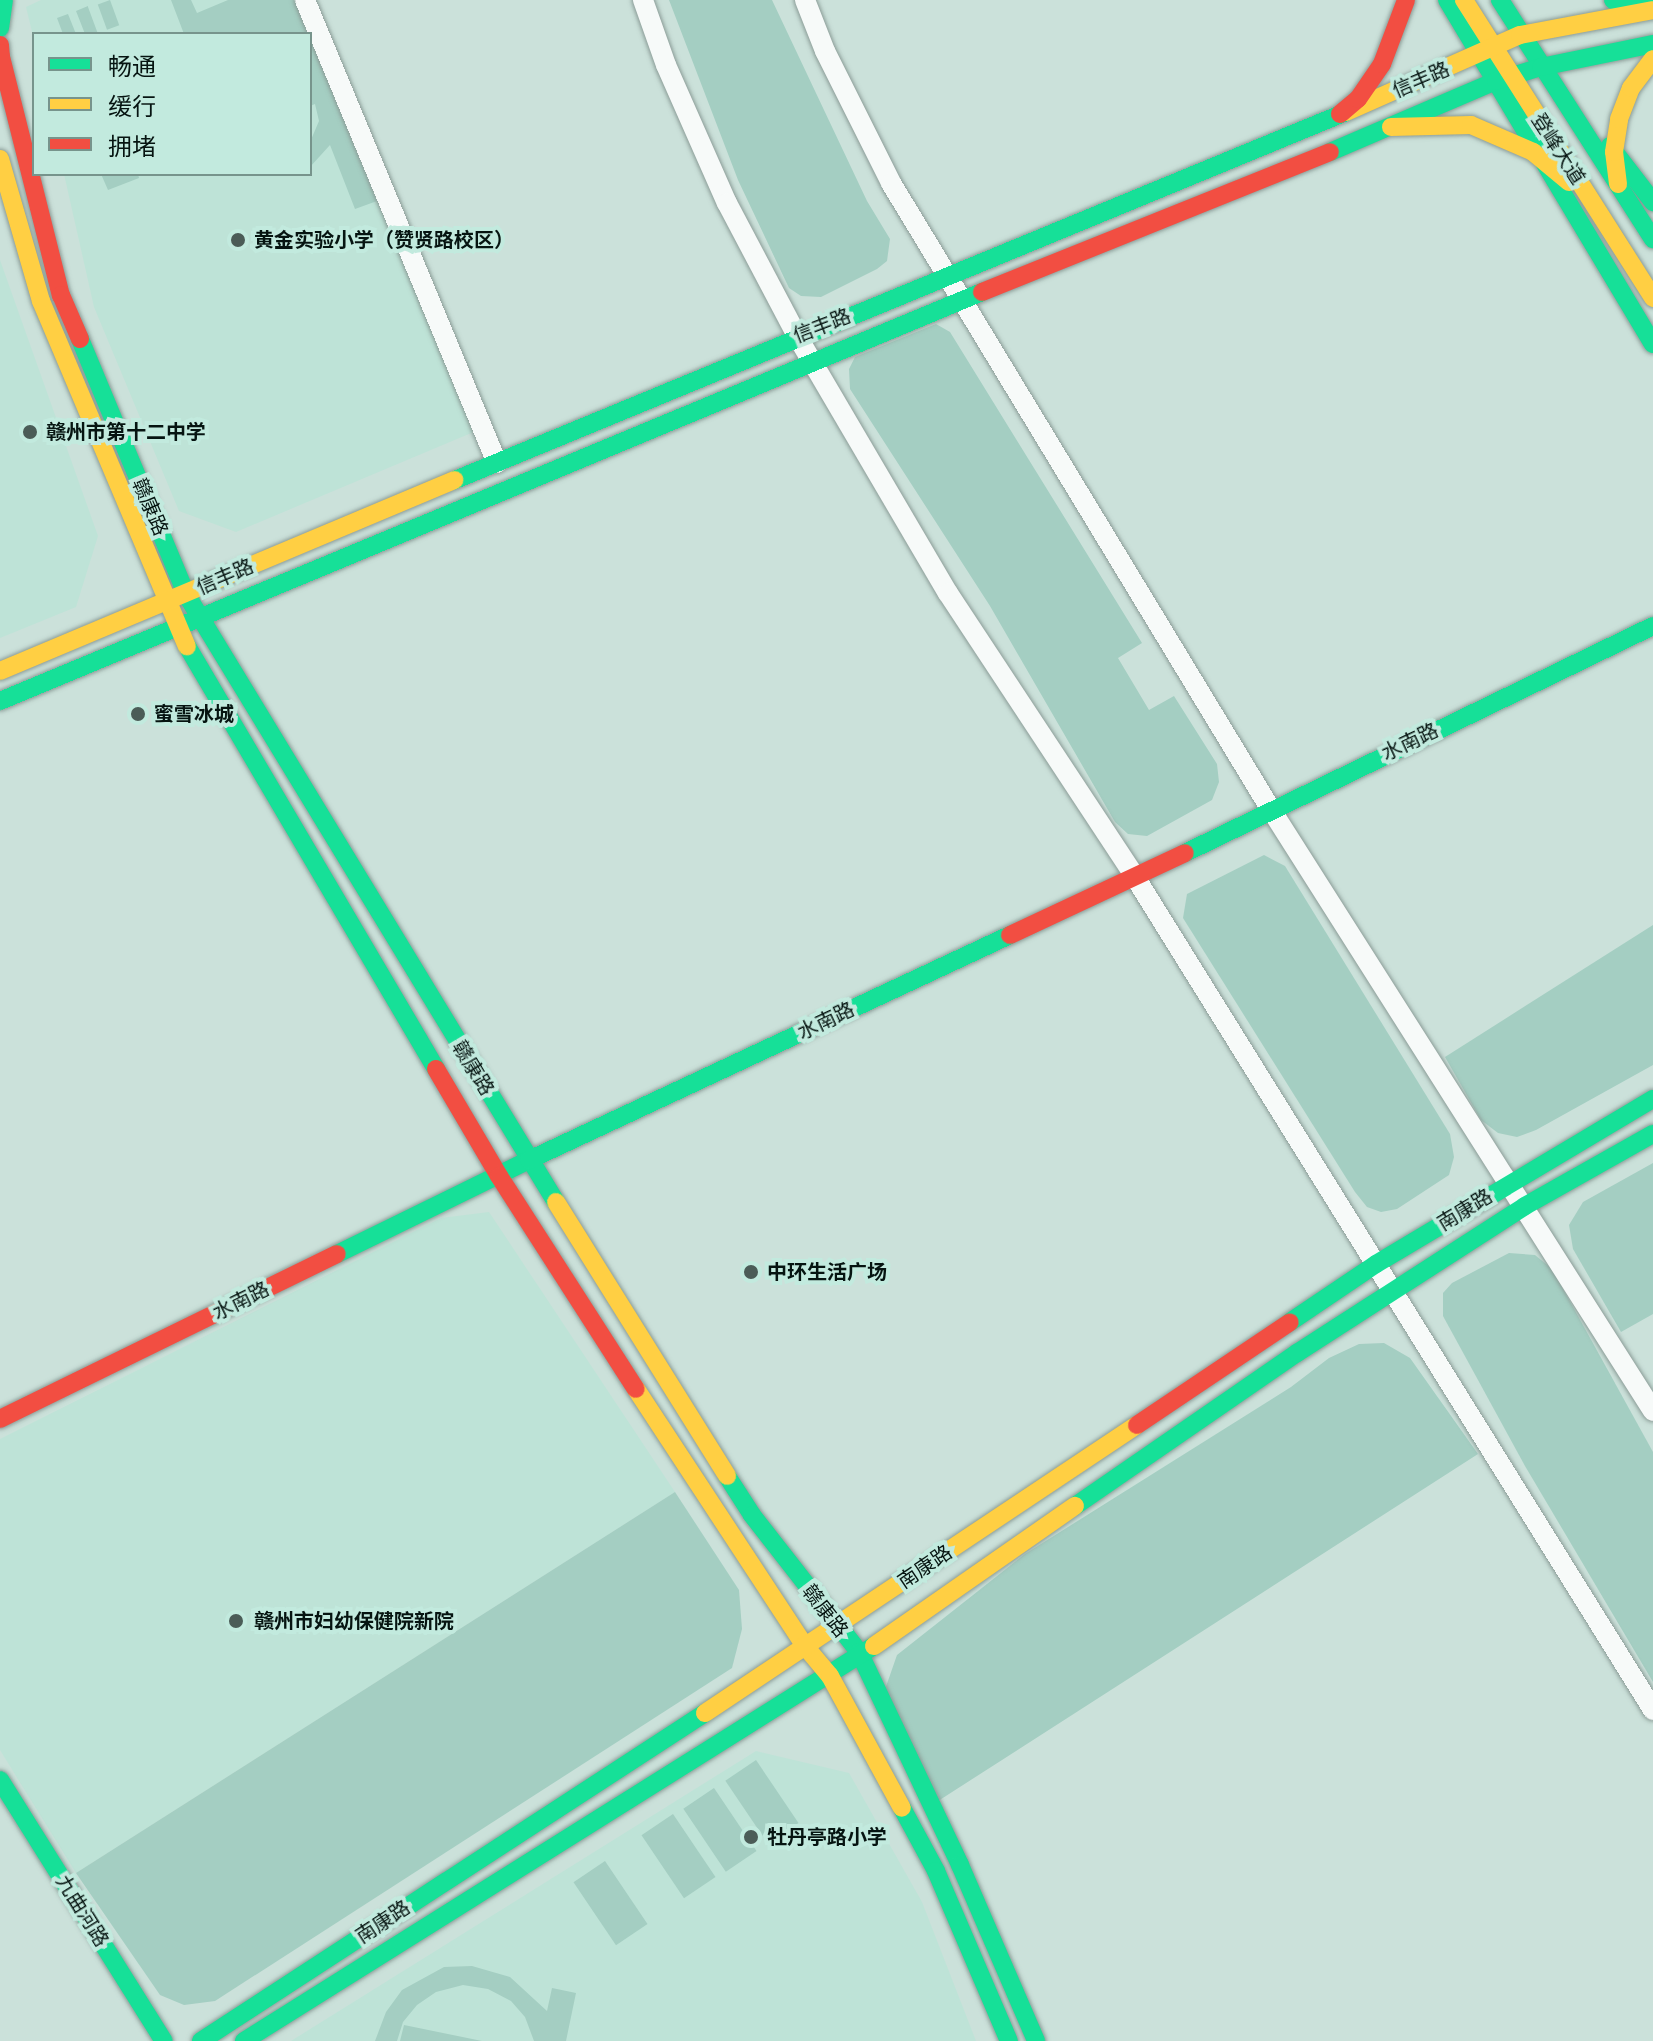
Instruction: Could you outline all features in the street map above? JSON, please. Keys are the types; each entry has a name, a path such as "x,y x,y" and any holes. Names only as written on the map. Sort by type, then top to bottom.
{"main road":[{"path":"0,28 4,0"},
{"path":"1340,114 1358,99 1382,64 1406,0"},
{"path":"1447,0 1488,50"},
{"name":"登峰大道","path":"1464,0 1504,78 1588,196 1653,298"},
{"name":"登峰大道","path":"1500,0 1548,66 1618,186 1653,239"},
{"path":"1515,0 1527,34"},
{"path":"1613,0 1653,8"},
{"name":"信丰路","path":"0,671 1527,34 1653,8"},
{"name":"信丰路","path":"0,701 812,361 1391,127 1504,78 1653,44"},
{"name":"赣康路","path":"0,52 61,295 186,594 529,1160 752,1515 836,1627 859,1652 960,1865 1036,2041"},
{"path":"1618,186 1614,152 1624,103 1653,59"},
{"path":"1548,66 1653,202"},
{"path":"1504,78 1539,157 1653,344"},
{"path":"1391,127 1469,125 1513,141 1539,157 1588,196"},
{"name":"赣康路","path":"0,159 41,301 163,603 499,1176 804,1645 830,1676 936,1871 1009,2041"},
{"name":"水南路","path":"0,1419 529,1160 1135,877 1270,808 1653,626"},
{"name":"南康路","path":"201,2041 836,1627 1376,1264 1653,1099"},
{"name":"南康路","path":"244,2041 830,1676 859,1652 1297,1353 1525,1206 1653,1134"},
{"name":"九曲河路","path":"0,1780 164,2041"}],"street":[{"path":"305,0 497,463"},
{"path":"643,0 666,65 727,203 797,336 948,593 1135,877 1653,1710"},
{"path":"805,0 825,51 891,183 948,278 1270,808 1653,1411"}],"shaded area":[{"name":"黄金实验小学（赞贤路校区）","path":"41,0 299,0 476,431 236,532 179,511 94,307 64,176 312,176 312,32 32,32 26,7"},
{"path":"110,0 119,25 107,30 98,4"},
{"path":"171,0 191,0 197,13 228,0 294,0 307,32 183,32"},
{"path":"669,0 772,0 867,201 890,239 887,261 821,297 801,296 789,288 738,180"},
{"path":"88,6 97,32 84,32 76,11"},
{"path":"68,14 75,32 62,32 57,18"},
{"path":"312,43 377,201 355,209 330,145 312,165 312,137 319,121 315,104 312,105"},
{"path":"102,176 138,176 139,178 108,190"},
{"name":"赣州市第十二中学","path":"0,260 98,536 76,607 0,638"},
{"path":"936,324 950,332 1142,643 1118,658 1149,710 1174,696 1217,764 1219,782 1212,800 1147,836 1128,834 1115,822 990,606 850,389 849,369 855,357"},
{"path":"1264,855 1285,866 1450,1134 1454,1157 1449,1175 1397,1209 1381,1212 1367,1207 1355,1192 1183,918 1187,894"},
{"path":"1653,925 1653,1065 1536,1130 1517,1137 1498,1133 1481,1120 1445,1057"},
{"path":"1653,1163 1653,1314 1621,1332 1573,1249 1569,1225 1583,1202"},
{"name":"赣州市妇幼保健院新院","path":"489,1212 675,1492 76,1873 0,1750 0,1439 441,1218"},
{"path":"1509,1253 1535,1255 1552,1269 1653,1452 1653,1682 1525,1466 1443,1316 1443,1293 1452,1283"},
{"path":"1384,1343 1410,1358 1478,1454 935,1803 882,1698 897,1655 1025,1554 1291,1387 1329,1358 1359,1344"},
{"path":"675,1492 739,1590 742,1629 732,1668 215,2001 184,2005 160,1995 76,1873"},
{"name":"牡丹亭路小学","path":"756,1751 849,1773 922,1902 976,2041 291,2041"},
{"path":"756,1760 798,1823 768,1844 725,1781"},
{"path":"714,1788 756,1851 726,1872 683,1809"},
{"path":"673,1814 715,1877 684,1898 641,1835"},
{"path":"605,1861 647,1924 616,1945 573,1882"},
{"path":"472,1966 510,1977 547,2011 552,1988 576,1993 566,2041 534,2041 525,2017 511,2001 488,1989 463,1985 436,1992 417,2005 403,2022 397,2041 375,2041 386,2012 402,1990 444,1967"},
{"path":"404,2025 482,2041 400,2041"}],"traffic: fast":[{"path":"0,28 4,0"},
{"path":"1447,0 1653,344"},
{"path":"1500,0 1653,239"},
{"path":"1613,0 1653,6"},
{"path":"1330,152 1496,81 1541,67 1653,44"},
{"path":"455,480 1346,112"},
{"path":"1610,146 1653,202"},
{"path":"0,701 982,292"},
{"path":"80,339 186,594 556,1202"},
{"path":"1185,853 1653,626"},
{"path":"187,646 436,1069"},
{"path":"337,1254 529,1160 1010,935"},
{"path":"1290,1322 1376,1264 1653,1099"},
{"path":"1075,1506 1297,1353 1525,1206 1653,1134"},
{"path":"727,1476 752,1515 859,1652 960,1865 1036,2041"},
{"path":"244,2041 874,1646"},
{"path":"201,2041 705,1713"},
{"path":"0,1780 164,2041"},
{"path":"902,1808 936,1871 1009,2041"}],"traffic: slow":[{"path":"1464,0 1653,298"},
{"path":"1346,112 1520,35 1653,10"},
{"path":"1618,184 1614,152 1619,119 1631,88 1653,59"},
{"path":"1391,127 1471,125 1533,152 1569,182"},
{"path":"0,159 41,301 187,646"},
{"path":"0,671 455,480"},
{"path":"556,1202 727,1476"},
{"path":"636,1389 804,1645 830,1676 902,1808"},
{"path":"705,1713 1137,1425"},
{"path":"874,1646 1075,1506"}],"traffic: jam":[{"path":"1340,114 1358,99 1382,64 1406,0"},
{"path":"0,45 1,60"},
{"path":"0,53 61,295 80,339"},
{"path":"982,292 1330,152"},
{"path":"1010,935 1185,853"},
{"path":"436,1069 499,1176 636,1389"},
{"path":"0,1419 337,1254"},
{"path":"1137,1425 1290,1322"}],"place":[{"name":"黄金实验小学（赞贤路校区）","path":"238,240"},
{"name":"赣州市第十二中学","path":"30,432"},
{"name":"蜜雪冰城","path":"138,714"},
{"name":"中环生活广场","path":"751,1272"},
{"name":"赣州市妇幼保健院新院","path":"236,1621"},
{"name":"牡丹亭路小学","path":"751,1837"}]}
